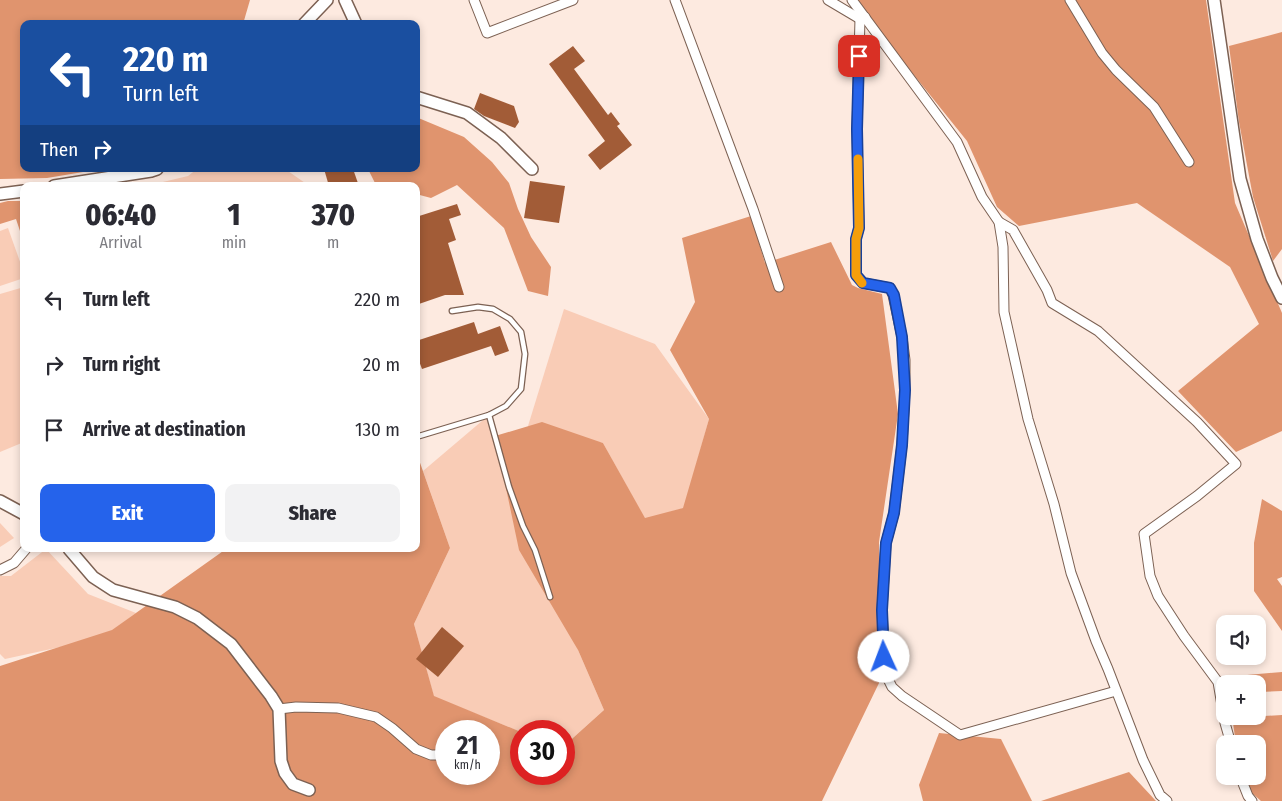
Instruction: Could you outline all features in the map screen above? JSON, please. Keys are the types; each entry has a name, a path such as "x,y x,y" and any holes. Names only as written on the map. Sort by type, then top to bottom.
{"street":[{"path":"308,20 326,0"},
{"path":"345,0 354,20"},
{"path":"474,0 487,33 573,0"},
{"path":"675,0 753,209 779,287"},
{"path":"828,0 862,18"},
{"path":"852,0 862,18 957,142 982,197 999,222 1012,230 1047,290 1052,303 1098,331 1197,422 1236,464 1197,496 1144,534 1150,576 1158,596 1184,636 1218,682 1228,735"},
{"path":"1070,0 1102,53 1116,70 1154,107 1189,162"},
{"path":"1214,0 1240,179 1257,238 1272,278 1282,298"},
{"path":"862,18 857,129 859,228 856,239 856,275 863,283 890,288 894,295 905,360 902,445 894,513 886,543 882,610 885,673 892,687 902,696 960,735 1116,691"},
{"path":"420,97 467,113 501,138 532,169"},
{"path":"85,182 145,172"},
{"path":"0,194 20,192"},
{"path":"999,222 1003,247 1004,312 1028,419 1054,504 1071,573 1143,760 1162,799"},
{"path":"0,501 20,512"},
{"path":"0,570 14,563 23,552"},
{"path":"71,552 92,577 113,590 175,607 196,618 231,644 272,696 279,709 281,761 285,773 293,784 309,790"},
{"path":"279,709 296,707 338,708 376,717 416,749 435,754"},
{"path":"1244,785 1252,801"}],"lane":[{"path":"420,436 489,414 506,406 521,389 525,354 521,332 510,320 492,309 478,307 452,311"},
{"path":"489,414 508,487 523,526 535,550 550,597"}],"shaded area":[{"path":"0,0 250,0 244,20 20,20 20,172 83,172 47,178 0,179"},
{"path":"858,0 1206,0 1235,203 1282,313 1282,431 1236,452 1178,391 1259,324 1230,267 1137,203 1019,226 997,207 967,141 881,34"},
{"path":"1282,32 1282,249 1273,261 1253,197 1239,122 1229,46"},
{"path":"420,119 464,137 492,162 509,183 531,237 551,267 548,296 528,291 504,228 457,185 431,198 420,195 420,182 374,182 370,172 420,172"},
{"path":"193,172 289,172 304,182 163,182 188,176"},
{"path":"20,201 20,231 16,219 0,224 0,203"},
{"path":"751,216 765,263 831,242 852,285 882,294 898,414 879,542 879,683 822,801 0,801 0,666 112,630 222,552 420,552 420,463 450,548 414,624 434,696 492,720 435,720 435,785 500,785 500,723 510,727 510,785 575,785 575,736 604,710 578,650 519,550 495,436 542,422 603,443 645,518 683,508 709,419 670,350 695,302 682,238"},
{"path":"8,228 20,262 20,279 0,286 0,231"},
{"path":"20,288 20,444 0,452 0,294"},
{"path":"564,309 655,344 709,419 684,508 645,519 603,443 528,426"},
{"path":"489,415 578,650 604,710 575,736 575,720 510,720 510,728 500,724 500,720 491,720 434,697 414,624 450,548 423,471"},
{"path":"1262,499 1282,511 1282,577 1277,579 1282,586 1282,631 1254,591 1254,543"},
{"path":"0,523 14,538 0,547"},
{"path":"42,552 49,552 88,594 136,613 102,638 5,659 0,654 0,576 11,576"},
{"path":"1282,672 1282,691 1266,692 1266,675 1248,675"},
{"path":"1282,715 1282,801 1261,801 1251,792 1249,785 1266,785 1266,735 1235,735 1233,725 1266,725 1266,716"},
{"path":"939,733 1001,739 1032,801 923,801 919,785"},
{"path":"1129,772 1156,801 1041,801"}],"building":[{"path":"573,46 585,61 574,69 608,115 611,112 620,124 617,126 632,145 600,170 588,155 605,141 549,64"},
{"path":"480,93 514,106 519,122 515,128 484,116 474,109"},
{"path":"325,172 354,172 358,182 328,182"},
{"path":"530,181 565,186 559,223 524,218"},
{"path":"457,204 461,215 449,219 456,240 448,243 464,295 445,295 420,304 420,216"},
{"path":"474,322 478,334 500,326 509,351 495,356 491,346 422,369 420,364 420,340"},
{"path":"442,627 464,646 438,677 416,659"}],"slow traffic":[{"path":"858,159 859,228 856,239 856,275 862,283"}],"route":[{"path":"859,56 857,129 859,228 856,239 856,275 863,283 890,288 894,295 905,360 902,445 894,513 886,543 882,610 884,657"}]}
